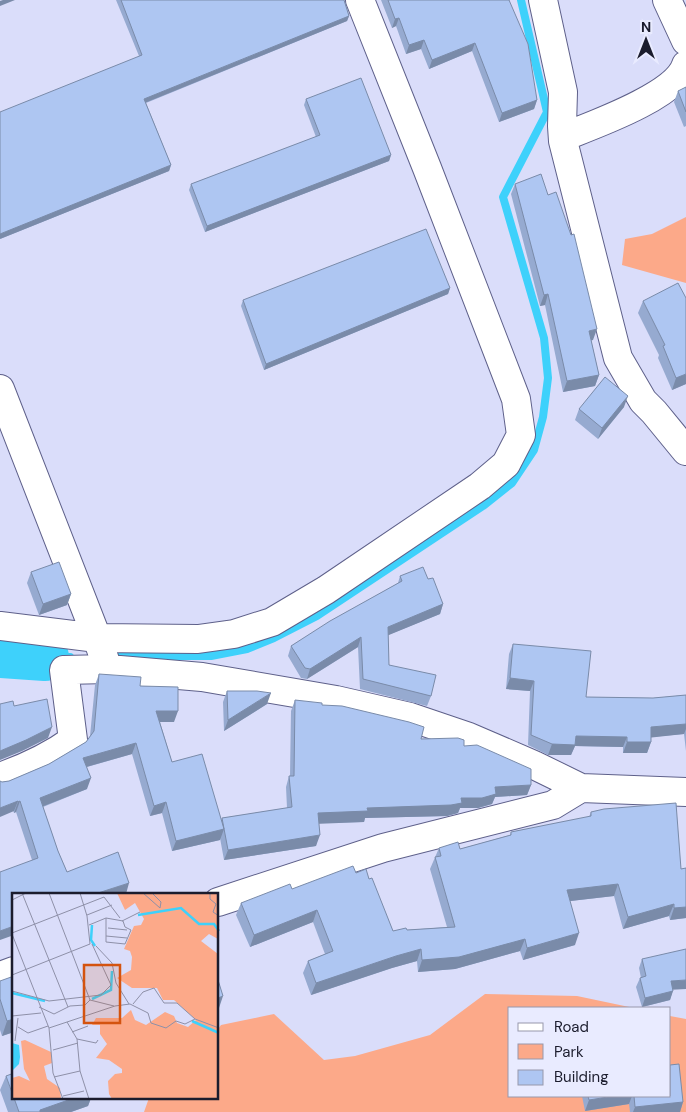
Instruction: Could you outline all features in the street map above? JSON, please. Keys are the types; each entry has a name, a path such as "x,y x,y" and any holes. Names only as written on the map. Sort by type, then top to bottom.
{"street":[{"path":"0,777 15,772 58,750 72,740 64,670 103,653 234,634 272,622 326,590 480,486 506,464 520,435 516,399 360,0"},
{"path":"543,0 564,92 563,137 573,184 618,358 643,401 686,451"},
{"path":"667,0 686,40"},
{"path":"563,137 644,102 675,82 686,65"},
{"path":"0,390 103,653"},
{"path":"0,626 202,677 336,700 410,717 469,737 581,788 686,792"},
{"path":"219,902 383,848 553,805 581,788"},
{"path":"0,976 12,972"}],"green space":[{"path":"686,217 686,283 622,265 625,239 652,234"},
{"path":"485,994 577,996 629,1007 508,1007 508,1097 671,1097 671,1016 686,1019 686,1112 144,1112 148,1100 219,1100 219,1028 221,1025 274,1014 324,1060 355,1056 430,1035"}],"building":[{"path":"121,0 344,0 349,16 144,99 171,165 0,234 0,112 142,55"},
{"path":"388,0 509,0 528,44 537,100 502,113 475,43 432,60 424,40 409,45 399,18 395,19"},
{"path":"361,78 391,155 207,226 191,184 320,135 306,99"},
{"path":"686,87 686,112 678,91"},
{"path":"541,174 548,195 556,192 571,235 574,234 597,329 589,331 599,375 567,381 548,294 544,295 515,184"},
{"path":"426,229 450,288 266,364 243,300"},
{"path":"678,283 686,298 686,374 676,378 663,346 665,345 643,301"},
{"path":"605,377 628,396 602,428 579,409"},
{"path":"59,562 71,594 43,604 31,572"},
{"path":"423,567 428,579 433,578 443,604 388,627 389,665 436,675 431,696 363,679 361,637 310,669 305,668 291,646 330,621 402,581 400,576"},
{"path":"513,644 591,651 586,697 653,698 686,695 686,724 651,727 651,742 627,742 627,737 576,736 575,745 552,744 531,735 534,681 510,678"},
{"path":"99,674 141,677 140,686 178,687 178,711 156,711 172,762 202,754 224,829 176,841 166,802 154,806 136,743 83,758 91,778 40,798 58,851 67,872 118,852 129,883 98,893 12,893 12,927 0,931 0,872 38,858 20,801 0,808 0,781 9,781 49,764 86,742 94,731"},
{"path":"227,691 257,691 271,693 228,720"},
{"path":"47,699 52,727 0,751 0,704 13,701 14,706"},
{"path":"295,700 322,703 322,705 342,706 409,722 424,727 421,739 458,738 464,740 464,746 477,745 531,769 531,785 495,787 496,794 482,798 461,798 462,803 451,805 367,808 368,811 318,813 320,835 228,850 222,818 292,807 289,776 294,776"},
{"path":"676,803 681,869 686,868 686,907 674,908 674,904 628,917 618,884 567,890 579,933 527,948 525,939 459,957 422,960 421,949 316,983 308,961 333,951 317,910 254,935 241,903 290,884 292,889 353,866 356,873 366,869 369,879 372,878 393,931 406,928 407,930 455,927 435,857 441,856 439,848 458,842 460,849 511,835 511,832 591,816 591,812 604,809"},
{"path":"686,949 686,980 671,981 673,991 645,998 640,978 646,976 642,959"},
{"path":"12,977 12,1020 7,1021 0,999 0,981"},
{"path":"219,983 223,996 219,998"},
{"path":"679,1064 683,1102 635,1107 634,1097 671,1097 671,1065"},
{"path":"12,1074 12,1092 6,1076"},
{"path":"588,1097 608,1097 589,1100"},
{"path":"15,1100 68,1100 40,1110 40,1112 19,1112"}],"waterway":[{"path":"109,656 211,656 247,649 274,638 317,616 483,506 512,483 534,450 543,417 548,378 544,338 503,197 547,112 521,0"},
{"path":"0,654 45,657"},
{"path":"45,657 70,657"}]}
